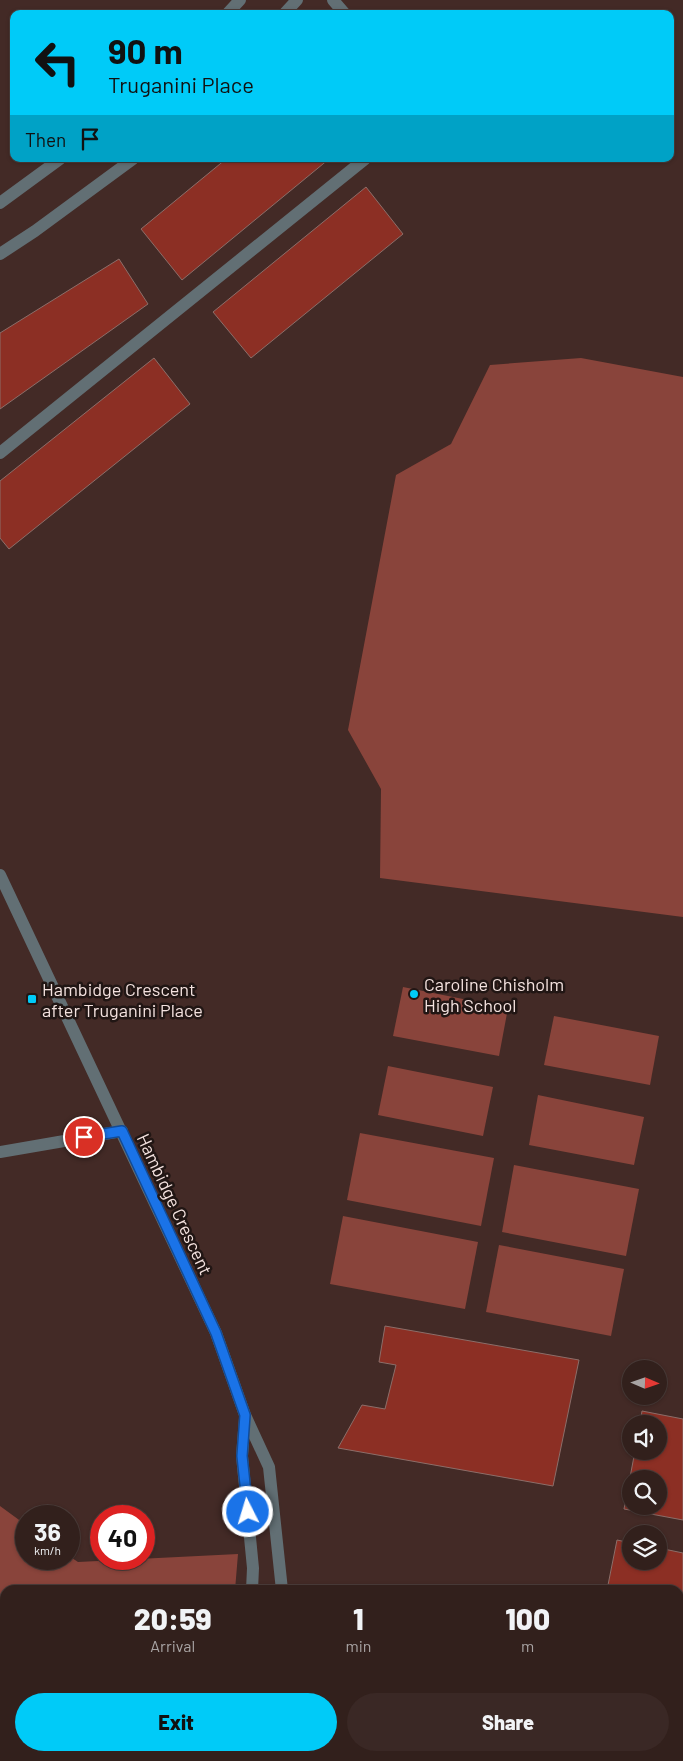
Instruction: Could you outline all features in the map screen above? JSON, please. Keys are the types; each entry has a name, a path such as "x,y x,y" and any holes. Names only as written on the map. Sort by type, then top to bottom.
{"street":[{"path":"231,10 240,0"},
{"path":"288,10 297,0"},
{"path":"333,0 342,10"},
{"path":"0,203 56,162"},
{"path":"0,254 35,232 129,162"},
{"path":"0,454 360,162"},
{"name":"Hambidge Crescent","path":"0,876 216,1333 245,1415 269,1467 281,1585"},
{"path":"0,1152 122,1131"},
{"name":"Hambidge Crescent","path":"245,1415 242,1456 253,1568 252,1585"}],"shaded area":[{"path":"581,358 683,377 683,917 380,878 381,789 348,730 396,475 451,444 490,365"},
{"path":"403,987 508,1008 499,1056 393,1036"},
{"path":"554,1016 659,1036 650,1085 544,1065"},
{"path":"388,1066 493,1087 483,1136 378,1115"},
{"path":"538,1095 644,1117 634,1165 529,1145"},
{"path":"360,1133 494,1158 481,1226 347,1200"},
{"path":"514,1165 639,1189 626,1256 502,1232"},
{"path":"343,1216 478,1242 465,1309 330,1284"},
{"path":"499,1245 624,1269 611,1336 486,1312"},
{"path":"0,1506 15,1517 15,1570 80,1570 80,1562 90,1561 90,1570 155,1570 155,1558 238,1554 235,1585 0,1585"}],"building":[{"path":"222,162 325,162 182,280 141,229"},
{"path":"366,187 403,234 251,358 213,312"},
{"path":"119,259 148,304 0,409 0,333"},
{"path":"154,358 190,404 9,549 0,538 0,481"},
{"path":"385,1326 579,1360 553,1486 338,1448 362,1405 385,1409 396,1365 379,1362"},
{"path":"642,1411 662,1415 641,1415"},
{"path":"667,1416 683,1419 683,1520 656,1515 667,1515 667,1470 631,1470 633,1460 667,1460"},
{"path":"617,1540 622,1541 622,1570 667,1570 667,1550 683,1553 683,1585 608,1585"}],"place":[{"name":"Caroline Chisholm High School","path":"414,994"},
{"name":"Hambidge Crescent after Truganini Place","path":"32,999"}],"route":[{"path":"84,1137 122,1131 216,1333 245,1415 242,1456 248,1512"}]}
